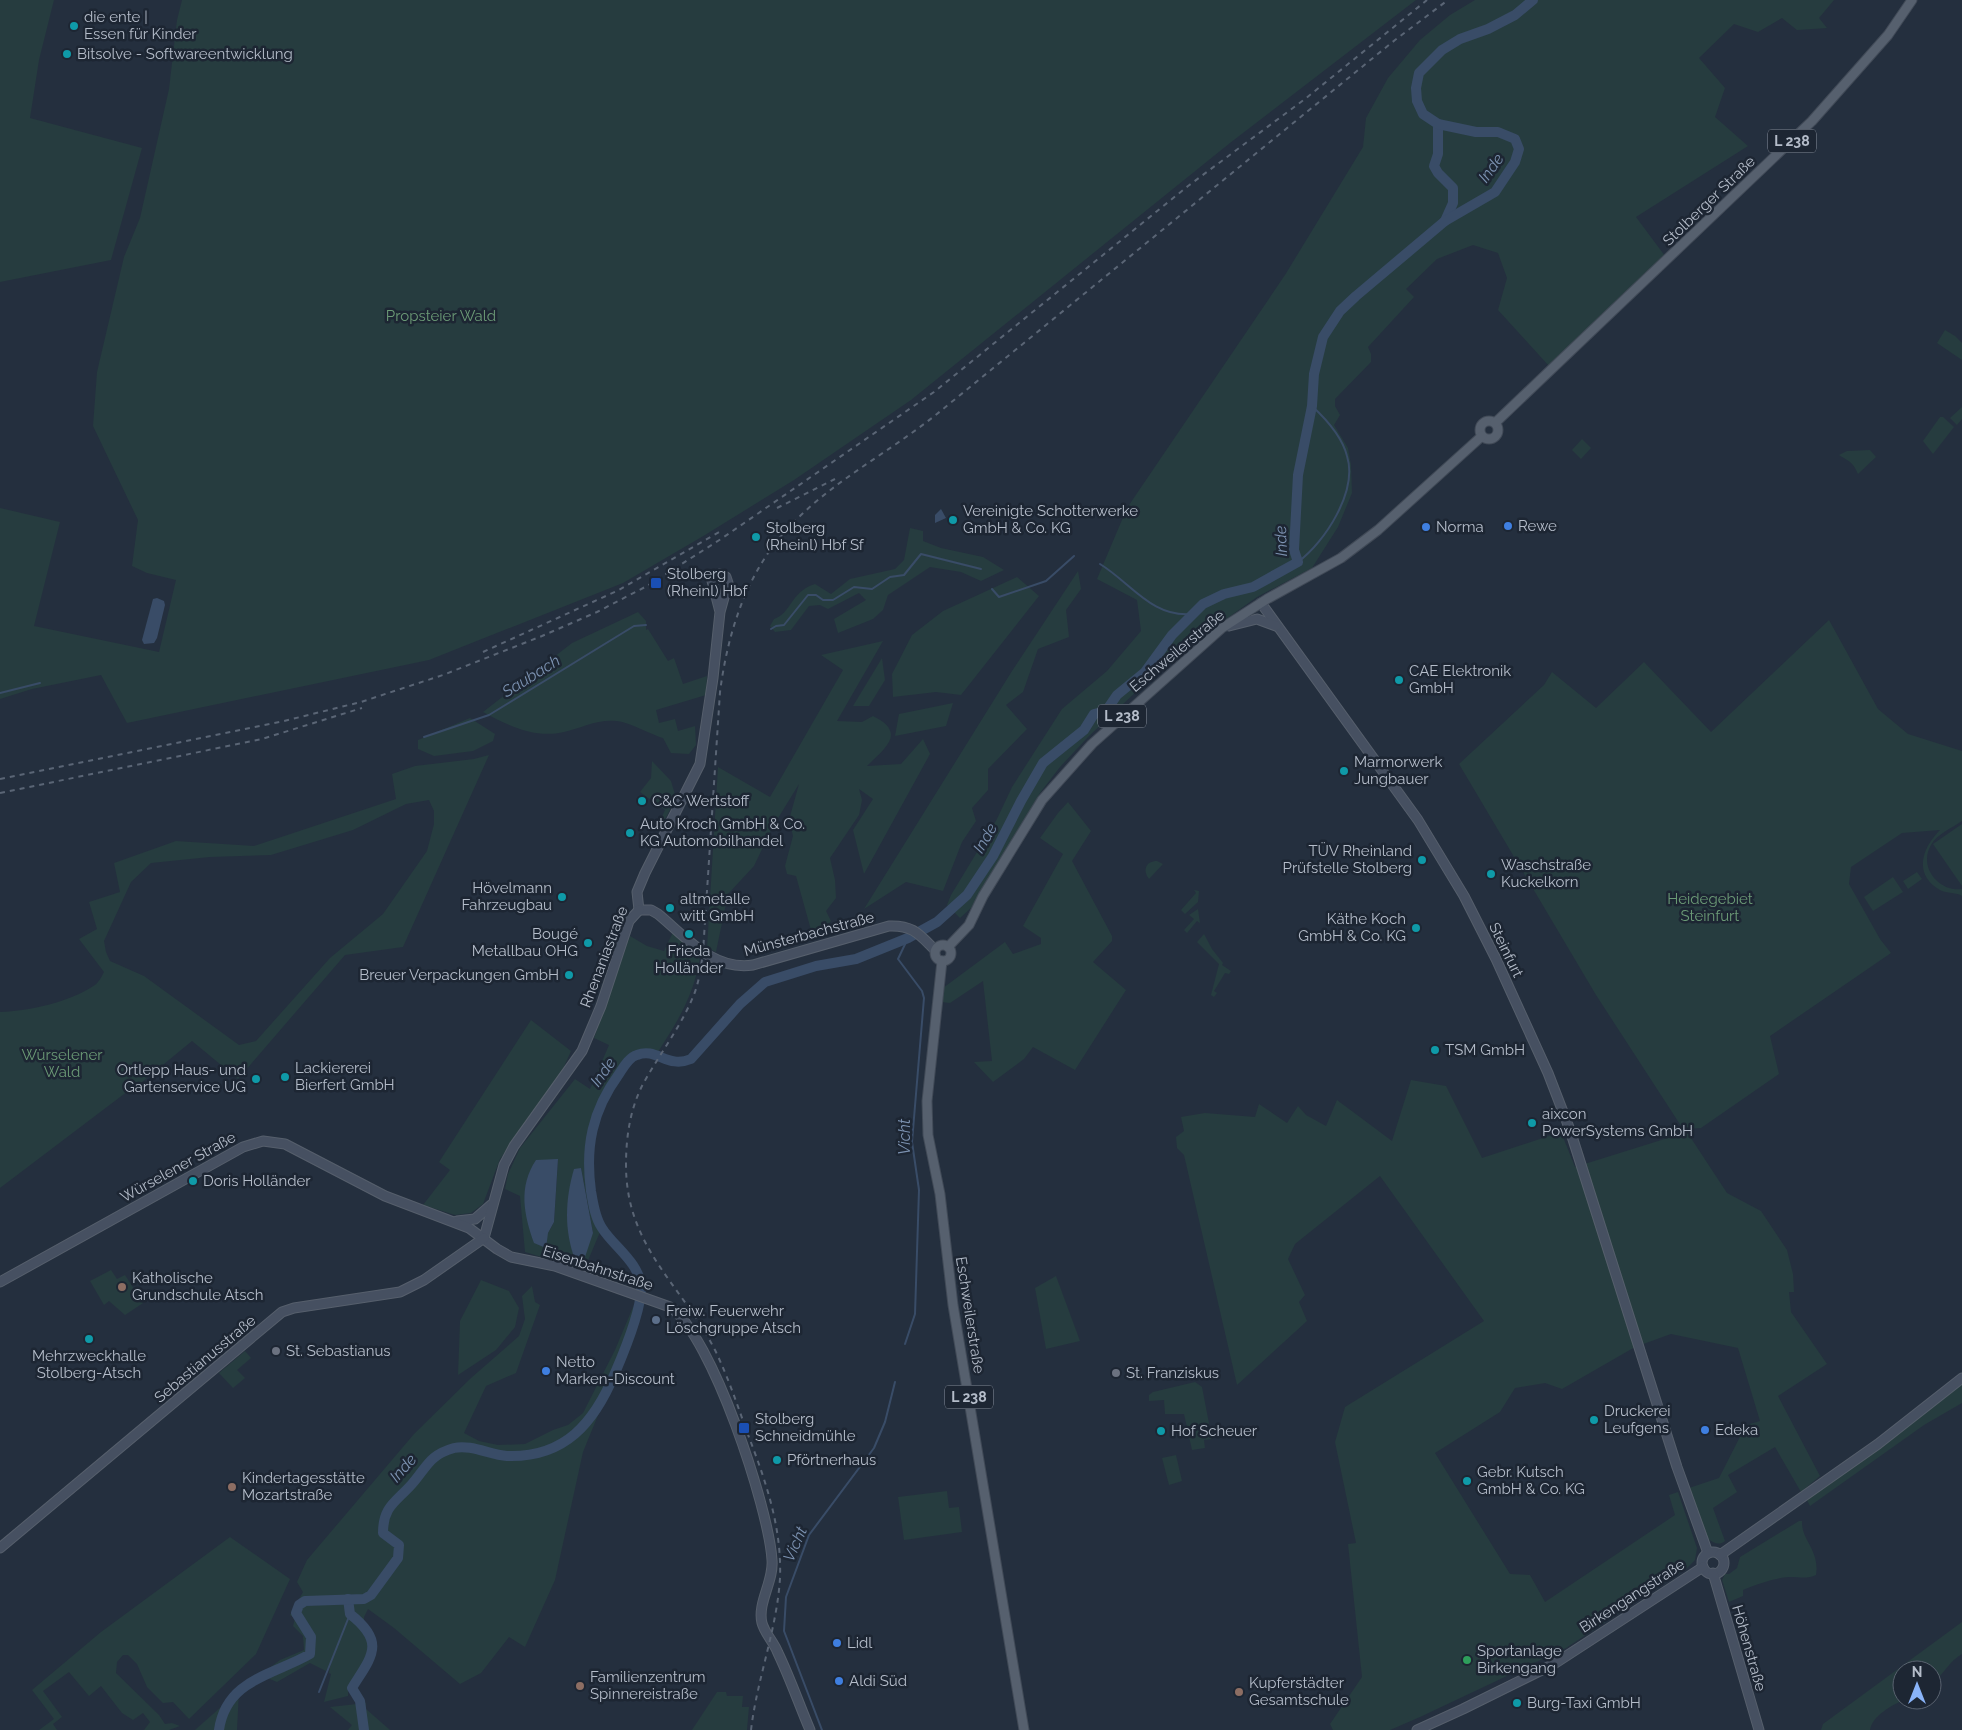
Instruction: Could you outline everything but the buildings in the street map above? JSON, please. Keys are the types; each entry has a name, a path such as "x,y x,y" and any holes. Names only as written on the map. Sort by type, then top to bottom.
{"main road":[{"name":"Stolberger Straße","path":"1495,422 1812,121 1888,35 1912,0"},
{"name":"L 238","path":"1487,420 1495,422 1498,430 1496,436 1489,439 1482,436 1480,429 1482,424 1487,420"},
{"name":"Eschweilerstraße","path":"948,947 969,925 983,896 1033,814 1065,772 1092,744 1222,628 1261,603 1341,558 1371,536 1482,436"},
{"name":"Steinfurt","path":"1261,603 1418,820 1480,926 1524,1018 1558,1098 1579,1156 1678,1467 1708,1553"},
{"name":"Rhenaniastraße","path":"484,1238 502,1170 514,1146 582,1051 601,1006 629,921 639,910 637,892 642,879 700,764 713,678 720,612"},
{"path":"1222,628 1257,618 1277,626"},
{"name":"Münsterbachstraße","path":"639,910 651,910 658,914 703,952 715,960 734,966 753,965 889,926 913,929 935,950"},
{"path":"942,961 936,958 935,950 941,944 948,947"},
{"name":"L 238","path":"942,961 950,957 948,947"},
{"name":"Eschweilerstraße","path":"942,961 927,1101 928,1135 940,1194 953,1305 1024,1730"},
{"name":"Würselener Straße","path":"0,1282 242,1147 262,1141 285,1144 384,1196 469,1228 484,1238"},
{"path":"446,1220 463,1222 475,1219 492,1202"},
{"name":"Eisenbahnstraße","path":"484,1238 497,1249 511,1256 554,1266 646,1297 670,1307 683,1319 706,1357 727,1402 758,1491 769,1532 772,1572 761,1610 762,1625 778,1650 810,1730"},
{"name":"Sebastianusstraße","path":"0,1548 282,1312 294,1308 400,1292 424,1280 484,1238"},
{"path":"1720,1555 1878,1444 1962,1378"},
{"path":"1715,1552 1720,1555 1723,1566 1713,1573 1707,1572 1703,1567 1703,1558 1708,1553 1715,1552"},
{"name":"Birkengangstraße","path":"1417,1730 1554,1664 1703,1567"},
{"name":"Höhenstraße","path":"1713,1573 1759,1730"}],"green space":[{"path":"0,0 54,0 39,60 30,118 142,148 111,260 0,282"},
{"name":"Propsteier Wald","path":"182,0 1416,0 1230,143 911,400 794,480 623,583 429,660 127,723 101,675 32,689 0,699 0,508 60,522 34,626 159,652 176,580 147,573 132,566 138,520 93,426 97,372 124,257 140,218 169,89 177,20"},
{"path":"1475,0 1834,0 1819,18 1827,28 1797,30 1782,18 1758,32 1734,24 1699,58 1725,88 1715,117 1748,146 1636,217 1665,256 1549,366 1498,310 1507,278 1498,253 1473,245 1437,259 1406,289 1414,297 1368,347 1371,354 1371,362 1335,399 1335,406 1340,415 1334,425 1348,448 1352,493 1338,527 1312,568 1257,597 1173,657 1089,736 1060,767 1040,793 971,908 960,918 947,905 951,895 997,819 1012,787 1062,709 1107,671 1141,631 1137,600 1097,579 1127,508 1285,275 1363,147 1366,118 1388,78 1420,40 1450,15"},
{"path":"1945,330 1962,343 1962,360 1937,343"},
{"path":"1962,407 1962,419 1957,425 1950,418"},
{"path":"1940,417 1943,417 1954,427 1933,454 1923,441"},
{"path":"1582,439 1591,448 1581,459 1572,450"},
{"path":"1870,450 1876,457 1858,474 1853,464 1839,455 1847,451"},
{"path":"910,528 923,531 923,541 941,548 983,557 1004,570 981,581 961,572 930,567 888,595 883,610 873,619 838,633 834,619 866,600 859,593 828,609 820,605 809,606 791,630 775,632 770,626 774,619 780,616 807,587 815,584 831,594 850,579 895,569 904,560"},
{"path":"1078,571 1081,589 1066,610 1069,637 1038,649 1023,692 1006,705 1027,729 988,769 988,790 972,808 976,821 962,842 943,891 906,882 864,909 1012,671"},
{"path":"1017,577 1039,596 961,695 936,692 893,697 892,674 912,635 943,611"},
{"path":"638,612 646,621 646,630 648,629 668,661 674,658 683,684 707,676 706,695 656,710 659,723 675,719 678,731 695,726 696,745 689,754 671,753 663,738 621,722 603,721 564,732 542,734 522,730 483,712 572,643"},
{"name":"Heidegebiet Steinfurt","path":"1829,620 1878,709 1908,734 1962,751 1962,821 1941,834 1934,841 1928,853 1927,862 1933,876 1939,882 1954,889 1962,889 1962,896 1940,890 1931,884 1923,868 1925,852 1940,830 1902,833 1851,867 1849,884 1880,939 1891,953 1770,1036 1779,1074 1701,1128 1683,1129 1596,995 1459,764 1544,685 1552,672 1596,708 1644,662 1711,732"},
{"path":"883,641 837,721 862,722 873,716 883,722 889,729 890,741 867,766 901,764 923,739 930,754 864,874 853,830 873,799 859,789 862,800 859,815 830,858 835,880 836,898 826,911 831,921 823,931 811,930 796,876 787,874 785,866 793,836 789,820 799,784 772,828 754,866 728,894 716,952 707,948 718,767 770,797 843,670 821,655"},
{"path":"882,658 885,680 869,706 853,706"},
{"path":"953,703 946,726 895,736 899,714"},
{"path":"470,718 495,734 493,741 473,751 434,756 418,749 418,740"},
{"name":"Würselener Wald","path":"489,755 403,947 345,955 238,1079 192,1041 136,1087 132,1088 0,1188 0,1012 37,1008 62,1001 85,991 99,981 104,972 79,939 97,929 89,902 120,892 114,863 176,841 254,846 396,799 392,774 415,766 474,759","holes":["429,800 434,811 434,824 427,851 383,914 330,958 256,1041 239,1045 144,976 110,961 104,941 131,882 151,863 210,857 271,855 353,830 406,804"]},
{"path":"652,761 671,781 676,798 661,827 658,826 665,810 640,792 651,778"},
{"path":"1068,802 1091,831 1072,861 1112,936 1112,941 1093,962 1126,990 1075,1070 1033,1047 1024,1059 993,1082 974,1062 992,1061 983,981 950,1003 941,1002 943,988 1005,942 1013,954 1041,944 1041,938 1023,926 1063,854 1040,838"},
{"path":"1962,824 1962,886 1933,844"},
{"path":"1153,861 1163,864 1149,879 1146,867"},
{"path":"1917,872 1922,879 1908,889 1903,881"},
{"path":"1893,877 1903,892 1873,911 1864,897"},
{"path":"1194,890 1199,891 1198,902 1185,914 1181,910 1196,893"},
{"path":"1198,909 1200,923 1197,921 1187,933 1184,930 1194,919 1189,915"},
{"path":"674,930 700,957 694,983 673,1029 658,1052 640,1051 630,1055 606,1085 598,1102 585,1161 590,1199 600,1232 584,1270 525,1252 520,1196 505,1189 508,1174 520,1148 575,1079 590,1089 609,1045 594,1038 630,936 647,946 664,951","holes":["536,1160 558,1160 554,1222 548,1233","581,1168 593,1233 575,1260"]},
{"path":"1204,934 1212,949 1223,963 1222,965 1231,971 1229,974 1225,973 1214,991 1217,993 1214,997 1211,995 1219,964 1197,942"},
{"path":"531,1020 571,1051 558,1080 500,1159 483,1204 471,1213 455,1215 423,1205 450,1170 439,1162"},
{"path":"1411,1080 1446,1086 1482,1158 1561,1132 1575,1167 1687,1132 1727,1193 1761,1211 1787,1250 1793,1274 1794,1292 1789,1292 1791,1312 1827,1364 1778,1396 1820,1476 1801,1492 1775,1447 1728,1475 1737,1492 1713,1508 1725,1541 1719,1544 1708,1539 1689,1488 1719,1478 1746,1425 1760,1421 1738,1348 1671,1334 1635,1347 1562,1389 1545,1383 1515,1388 1500,1412 1435,1453 1510,1574 1530,1575 1545,1602 1675,1515 1669,1495 1678,1492 1697,1548 1695,1560 1687,1568 1566,1648 1420,1717 1390,1730 1333,1730 1330,1724 1362,1677 1348,1544 1356,1543 1335,1442 1345,1407 1484,1321 1380,1176 1295,1244 1288,1259 1305,1295 1299,1302 1307,1321 1237,1385 1184,1155 1177,1148 1176,1137 1184,1131 1181,1117 1205,1113 1255,1117 1259,1104 1287,1123 1298,1106 1306,1115 1326,1126 1337,1100 1392,1141"},
{"path":"111,1270 117,1279 125,1275 143,1303 125,1315 109,1301 104,1305 90,1281"},
{"path":"1056,1276 1080,1341 1046,1349 1035,1288"},
{"path":"481,1280 509,1291 519,1308 515,1327 496,1350 458,1375 460,1321"},
{"path":"532,1286 535,1302 540,1305 516,1373 486,1386 464,1433 479,1441 498,1445 525,1444 568,1425 583,1413 615,1350 633,1307 641,1310 583,1452 555,1580 525,1647 509,1637 481,1673 460,1684 394,1628 368,1609 362,1624 368,1638 370,1650 368,1658 350,1686 348,1696 324,1702 331,1674 329,1673 331,1661 326,1671 310,1663 277,1682 260,1675 280,1660 304,1650 303,1636 293,1626 295,1618 290,1615 303,1592 297,1582 307,1560 414,1434 471,1378 519,1336 525,1319 522,1296"},
{"path":"245,1351 251,1358 237,1370 245,1378 233,1388 219,1373"},
{"path":"1195,1382 1202,1387 1212,1439 1204,1440 1205,1448 1192,1450 1184,1414 1165,1414 1164,1400 1149,1401 1149,1395 1153,1392"},
{"path":"1962,1384 1962,1403 1924,1425 1810,1506 1807,1500 1881,1448"},
{"path":"1176,1455 1182,1481 1169,1485 1162,1458"},
{"path":"947,1491 949,1508 959,1507 962,1532 904,1540 898,1497"},
{"path":"1799,1521 1802,1521 1804,1534 1813,1552 1817,1566 1816,1575 1789,1577 1766,1582 1743,1590 1743,1596 1729,1602 1722,1580 1725,1574 1729,1574 1737,1568 1740,1557"},
{"path":"230,1537 290,1579 256,1654 189,1719 173,1702 163,1703 147,1687 137,1664 128,1655 123,1655 117,1662 116,1673 159,1715 165,1724 172,1723 180,1726 169,1730 144,1730 150,1722 143,1713 133,1720 122,1713 101,1686 89,1696 69,1672 43,1691 62,1717 53,1724 57,1730 39,1730 54,1719 32,1690 101,1632"},
{"path":"1962,1622 1962,1654 1942,1674 1942,1660 1910,1660"},
{"path":"1892,1673 1892,1706 1874,1720 1870,1730 1821,1730 1823,1724"},
{"path":"239,1691 237,1730 195,1730"},
{"path":"717,1692 726,1692 727,1696 743,1696 742,1707 749,1707 747,1730 692,1730"},
{"path":"366,1703 366,1709 390,1730 348,1730 352,1725 330,1707"}],"water":[{"path":"941,509 946,518 935,523 935,515"},
{"path":"157,598 164,601 165,605 157,638 154,643 144,644 142,640 153,599"},
{"path":"558,1159 554,1222 548,1233 546,1248 534,1243 525,1212 525,1191 530,1170 536,1160"},
{"path":"581,1168 593,1233 583,1263 575,1260 567,1226 567,1204 571,1181 574,1169"}],"waterway":[{"name":"Inde","path":"219,1730 223,1713 241,1689 267,1674 310,1654 311,1637 296,1613 299,1605 305,1601 364,1599 371,1595 398,1558 399,1545 383,1533 385,1516 392,1505 434,1458 446,1451 460,1447 507,1456 527,1455 545,1451 561,1444 575,1434 587,1422 607,1391 636,1318 641,1287 636,1270 607,1235 598,1220 591,1191 589,1159 593,1130 602,1102 629,1060 634,1056 644,1053 675,1061 691,1059 740,1004 765,982 816,966 856,959 908,938 937,922 967,895 993,856 1043,763 1084,730 1094,714 1106,711 1117,695 1145,672 1172,635 1203,604 1224,594 1253,587 1298,562 1294,550 1298,475 1312,406 1314,374 1323,337 1340,311 1356,296 1445,221 1495,192 1515,162 1519,149 1515,139 1498,132 1476,132 1438,124 1423,114 1417,101 1416,88 1419,73 1442,50 1460,39 1488,29 1515,15 1533,0"},
{"path":"1438,124 1438,154 1434,166 1438,173 1453,188 1453,203 1445,221"},
{"path":"1298,562 1319,542 1328,529 1337,515 1348,485 1349,470 1345,449 1328,422 1312,406"},
{"name":"Saubach","path":"771,629 784,625 808,595 816,595 823,600 833,600 854,587 872,589 890,577 904,575 921,554 981,569"},
{"name":"Saubach","path":"992,589 999,597 1046,581 1074,556"},
{"name":"Saubach","path":"1100,564 1153,605 1165,611 1178,614 1192,614"},
{"name":"Saubach","path":"424,737 489,715 634,626 646,625"},
{"name":"Saubach","path":"0,693 40,683"},
{"name":"Vicht","path":"905,1344 915,1314 919,1190 912,1142 924,998 922,991 898,959 908,938"},
{"name":"Vicht","path":"822,1730 784,1631 786,1597 809,1535 874,1448 885,1422 895,1382"},
{"name":"Inde","path":"348,1599 350,1614 369,1633 372,1642 369,1659 352,1688 360,1701 364,1730"},
{"path":"319,1692 350,1614"}],"railway":[{"path":"0,779 284,721 361,702 443,675 542,636 597,612 647,586 721,539 934,392 1188,186 1305,99 1427,0"},
{"path":"751,1730 778,1597 780,1559 775,1521 760,1467 720,1360 701,1326 658,1264 645,1242 635,1219 628,1194 626,1165 630,1123 635,1103 649,1073 676,1031 688,1008 695,992 699,975 703,952 720,692 727,652 738,612 755,575 777,541 815,503 835,486 922,426 1395,40 1448,0"},
{"path":"777,508 835,479"},
{"path":"483,652 619,590 719,532"},
{"path":"0,793 262,739 362,708"}],"place":[{"name":"die ente | Essen für Kinder","path":"74,26"},
{"name":"Bitsolve - Softwareentwicklung","path":"67,54"},
{"name":"Vereinigte Schotterwerke GmbH & Co. KG","path":"953,520"},
{"name":"Rewe","path":"1508,526"},
{"name":"Norma","path":"1426,527"},
{"name":"Stolberg (Rheinl) Hbf Sf","path":"756,537"},
{"name":"Stolberg (Rheinl) Hbf","path":"656,583"},
{"name":"CAE Elektronik GmbH","path":"1399,680"},
{"name":"Marmorwerk Jungbauer","path":"1344,771"},
{"name":"C&C Wertstoff","path":"642,801"},
{"name":"Auto Kroch GmbH & Co. KG Automobilhandel","path":"630,833"},
{"name":"TÜV Rheinland Prüfstelle Stolberg","path":"1422,860"},
{"name":"Waschstraße Kuckelkorn","path":"1491,874"},
{"name":"Hövelmann Fahrzeugbau","path":"562,897"},
{"name":"altmetalle witt GmbH","path":"670,908"},
{"name":"Käthe Koch GmbH & Co. KG","path":"1416,928"},
{"name":"Frieda Holländer","path":"689,934"},
{"name":"Bougé Metallbau OHG","path":"588,943"},
{"name":"Breuer Verpackungen GmbH","path":"569,975"},
{"name":"TSM GmbH","path":"1435,1050"},
{"name":"Lackiererei Bierfert GmbH","path":"285,1077"},
{"name":"Ortlepp Haus- und Gartenservice UG","path":"256,1079"},
{"name":"aixcon PowerSystems GmbH","path":"1532,1123"},
{"name":"Doris Holländer","path":"193,1181"},
{"name":"Katholische Grundschule Atsch","path":"122,1287"},
{"name":"Freiw. Feuerwehr Löschgruppe Atsch","path":"656,1320"},
{"name":"Mehrzweckhalle Stolberg-Atsch","path":"89,1339"},
{"name":"St. Sebastianus","path":"276,1351"},
{"name":"Netto Marken-Discount","path":"546,1371"},
{"name":"St. Franziskus","path":"1116,1373"},
{"name":"Druckerei Leufgens","path":"1594,1420"},
{"name":"Stolberg Schneidmühle","path":"744,1428"},
{"name":"Edeka","path":"1705,1430"},
{"name":"Hof Scheuer","path":"1161,1431"},
{"name":"Pförtnerhaus","path":"777,1460"},
{"name":"Gebr. Kutsch GmbH & Co. KG","path":"1467,1481"},
{"name":"Kindertagesstätte Mozartstraße","path":"232,1487"},
{"name":"Lidl","path":"837,1643"},
{"name":"Sportanlage Birkengang","path":"1467,1660"},
{"name":"Aldi Süd","path":"839,1681"},
{"name":"Familienzentrum Spinnereistraße","path":"580,1686"},
{"name":"Kupferstädter Gesamtschule","path":"1239,1692"},
{"name":"Burg-Taxi GmbH","path":"1517,1703"}]}
